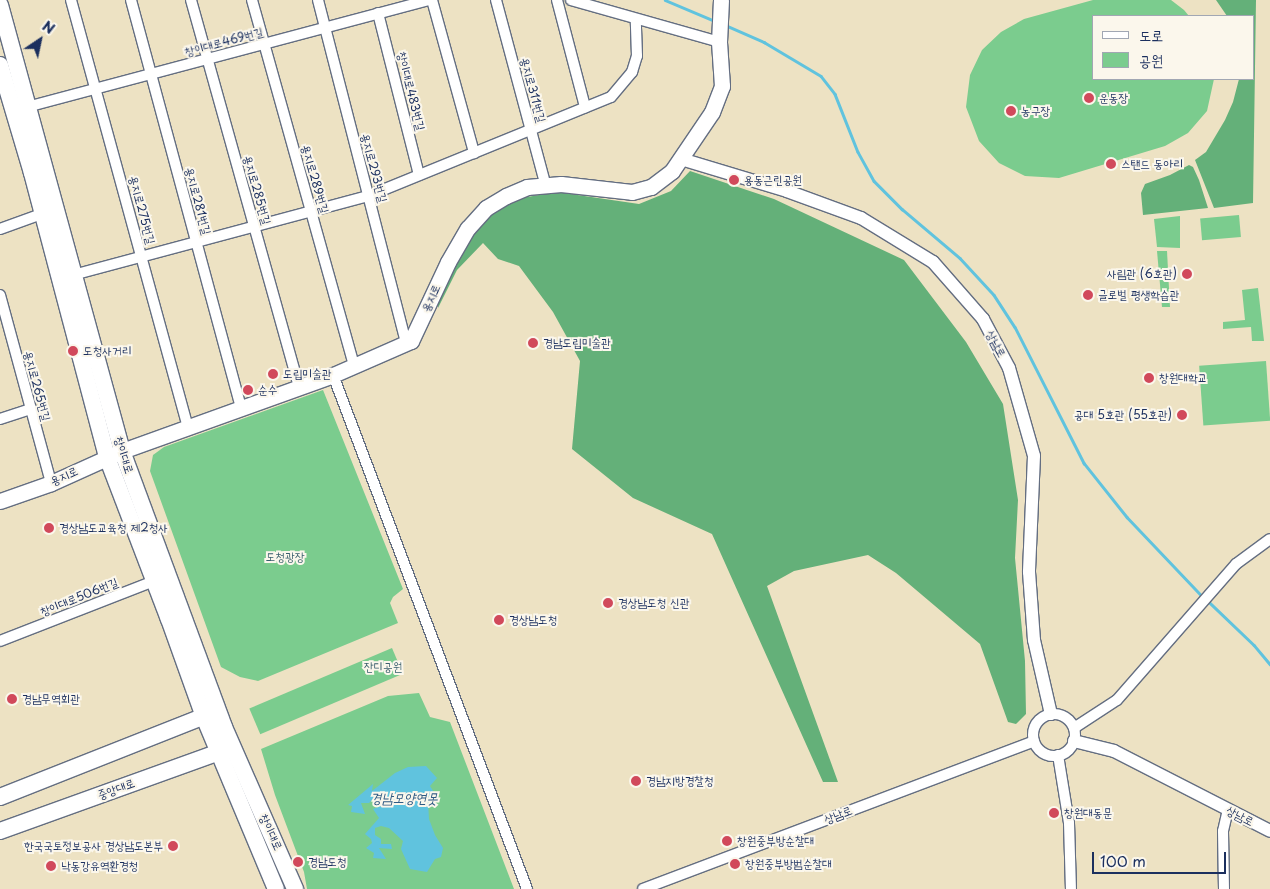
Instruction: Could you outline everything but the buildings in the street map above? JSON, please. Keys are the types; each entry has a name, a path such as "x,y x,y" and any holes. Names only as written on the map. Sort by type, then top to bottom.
{"main road":[{"name":"용지로","path":"0,501 50,483 114,454 354,366 411,341 448,262 468,228 486,208 506,196 527,188 561,184 632,192 651,186 672,171 681,159 712,112 722,86 719,40 721,2"},
{"name":"창이대로","path":"0,5 27,107 49,211 114,454 225,750 274,888"},
{"name":"창이대로","path":"0,65 49,211 73,275 114,454"},
{"name":"창이대로","path":"211,714 224,727 225,750 294,885"},
{"path":"0,796 211,714"},
{"name":"중앙대로","path":"0,831 225,750"}],"street":[{"name":"용지로275번길","path":"72,0 188,427"},
{"name":"용지로281번길","path":"130,0 241,408"},
{"name":"용지로285번길","path":"191,0 299,387"},
{"name":"용지로289번길","path":"252,0 354,366"},
{"name":"용지로293번길","path":"318,0 406,343"},
{"name":"창이대로469번길","path":"27,107 428,0"},
{"path":"432,0 474,153"},
{"name":"용지로311번길","path":"496,0 546,186"},
{"path":"557,0 585,107"},
{"path":"571,0 719,40"},
{"name":"창이대로483번길","path":"378,13 419,175"},
{"path":"73,275 368,196 611,96 632,72 637,56 636,19"},
{"name":"상남로","path":"681,159 788,191 861,218 933,262 983,319 1009,368 1034,456 1029,572 1034,640 1051,714"},
{"path":"0,229 49,211"},
{"name":"용지로265번길","path":"0,295 50,483"},
{"path":"333,374 527,889"},
{"path":"0,419 31,409"},
{"path":"1074,728 1117,700 1193,611 1249,552 1270,539"},
{"name":"창이대로506번길","path":"0,642 161,578"},
{"path":"1051,714 1066,717 1074,728 1074,741 1067,752 1058,756 1046,754 1040,750 1034,741 1033,730 1036,723 1041,718 1051,714"},
{"name":"상남로","path":"643,889 1034,741"},
{"name":"상남로","path":"1074,741 1114,751 1270,831"},
{"path":"1058,756 1069,823 1071,889"},
{"path":"1224,889 1223,831 1228,810"},
{"path":"274,888 294,885"}],"green space":[{"name":"운동장","path":"1093,0 1171,0 1188,15 1092,15 1092,80 1214,80 1207,111 1188,133 1165,146 1059,178 1025,176 999,163 979,141 966,107 970,75 982,50 1001,32 1024,19"},
{"path":"1216,0 1256,0 1255,68 1255,15 1226,15"},
{"path":"1239,80 1255,80 1253,203 1214,208 1195,160 1206,152 1225,120 1233,102"},
{"path":"1189,165 1193,167 1199,180 1208,208 1143,215 1141,193 1145,184 1170,175"},
{"path":"690,171 774,199 904,260 966,342 1003,404 1018,500 1015,558 1025,661 1026,714 1016,724 1008,722 980,644 896,573 868,555 794,571 767,586 838,782 823,782 712,534 633,498 572,449 580,361 553,312 519,266 498,259 483,243 457,270 438,308 438,295 481,220 509,200 557,192 639,204 671,191"},
{"path":"1239,215 1241,237 1202,240 1200,218"},
{"path":"1180,216 1180,248 1157,247 1154,219"},
{"path":"1157,251 1167,251 1170,307 1162,307"},
{"path":"1258,288 1264,341 1252,341 1251,327 1223,329 1223,322 1245,320 1242,290"},
{"path":"1266,361 1270,421 1203,426 1199,366"},
{"name":"도청광장","path":"323,390 403,589 393,597 390,603 398,623 258,681 240,677 221,667 150,471 153,455 164,447"},
{"name":"잔디공원","path":"392,648 403,674 260,734 249,709"},
{"path":"419,693 430,717 450,722 514,889 307,889 304,872 275,795 261,749 388,696"}],"water":[{"name":"경남모양연못","path":"426,766 437,778 430,786 435,794 428,801 429,819 435,835 443,848 441,857 435,859 427,872 410,869 401,849 403,841 389,828 381,826 375,828 375,835 381,839 381,844 391,844 392,849 379,848 386,859 373,858 374,853 366,848 372,843 371,839 365,834 379,818 373,809 381,806 379,800 373,799 369,803 361,803 365,814 351,812 352,806 348,805 373,784 372,791 395,773 408,767"}],"waterway":[{"path":"665,0 715,21"},
{"path":"725,25 764,42 821,76 835,94 858,152 874,181 902,209 960,258 994,295 1015,327 1084,463 1127,517 1204,598"},
{"path":"1208,601 1254,645 1270,664"}],"place":[{"name":"운동장","path":"1089,98"},
{"name":"농구장","path":"1011,111"},
{"name":"스탠드 동아리","path":"1111,164"},
{"name":"용동근린공원","path":"734,180"},
{"name":"사림관 (6호관)","path":"1187,274"},
{"name":"글로벌 평생학습관","path":"1088,295"},
{"name":"경남도립미술관","path":"533,343"},
{"name":"도청사거리","path":"73,351"},
{"name":"도립미술관","path":"273,374"},
{"name":"창원대학교","path":"1149,378"},
{"name":"순수","path":"248,390"},
{"name":"공대 5호관 (55호관)","path":"1182,415"},
{"name":"경상남도교육청 제2청사","path":"49,528"},
{"name":"경상남도청 신관","path":"608,603"},
{"name":"경상남도청","path":"499,620"},
{"name":"경남무역회관","path":"12,699"},
{"name":"경남지방경찰청","path":"636,781"},
{"name":"창원대동문","path":"1054,813"},
{"name":"창원중부방순찰대","path":"727,841"},
{"name":"한국국토정보공사 경상남도본부","path":"173,846"},
{"name":"경남도청","path":"298,862"},
{"name":"창원중부방범순찰대","path":"735,864"},
{"name":"낙동강유역환경청","path":"51,866"}]}
